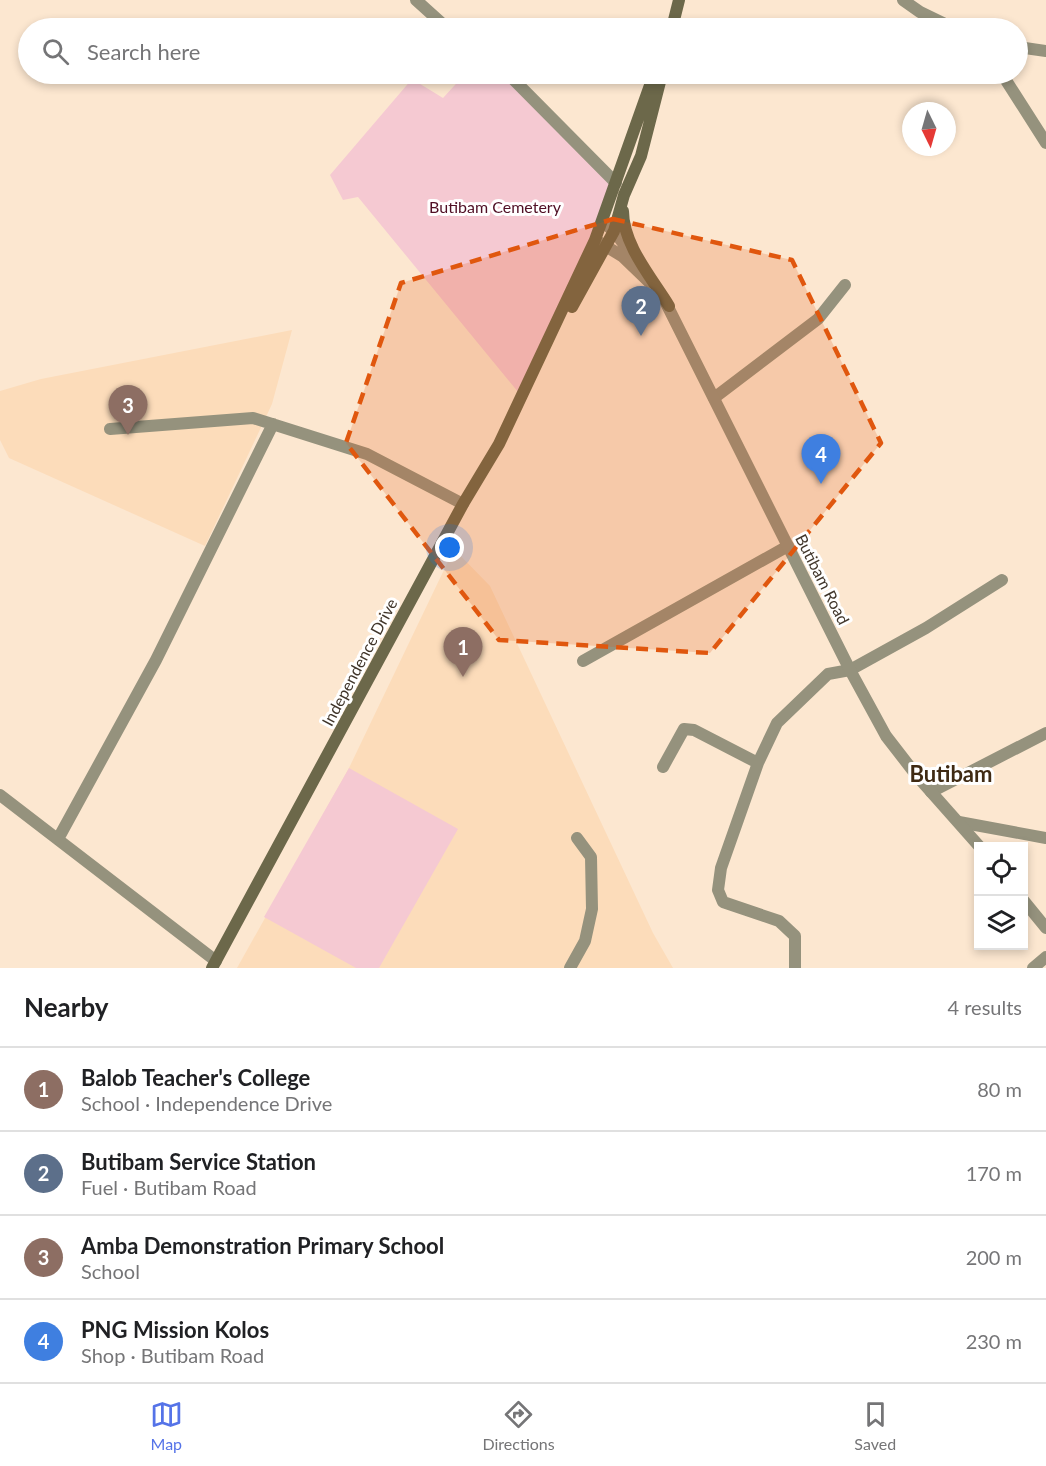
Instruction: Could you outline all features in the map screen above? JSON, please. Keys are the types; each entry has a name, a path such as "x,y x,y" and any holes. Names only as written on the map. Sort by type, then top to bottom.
{"main road":[{"path":"534,370 595,240 651,84"},
{"path":"534,370 615,231 624,195 641,156 659,84"},
{"path":"624,195 623,223 628,239 669,306"},
{"name":"Independence Drive","path":"214,965 463,504 499,444 534,370"}],"street":[{"path":"416,0 436,18"},
{"path":"903,0 932,18"},
{"path":"1028,49 1046,51"},
{"path":"518,84 616,183"},
{"path":"1008,84 1046,143"},
{"name":"Butibam Road","path":"602,222 615,231 669,306 850,670 886,736 931,792 976,842"},
{"name":"Butibam Road","path":"595,240 608,246 639,271 669,306"},
{"path":"714,398 818,319 845,285"},
{"path":"110,429 253,418 367,454 463,504"},
{"path":"58,839 156,660 273,424"},
{"path":"583,661 788,546"},
{"path":"795,968 795,936 779,921 723,902 718,890 721,868 758,763 777,723 828,674 850,670 926,628 1002,580"},
{"path":"663,767 684,729 694,730 758,763"},
{"path":"931,792 1046,733"},
{"path":"0,795 214,965"},
{"path":"959,822 1046,838"},
{"path":"570,968 585,941 592,909 591,857 577,838"},
{"path":"1028,907 1046,928"},
{"path":"1033,968 1046,957"}],"highlighted area":[{"path":"613,219 792,260 881,443 710,653 499,640 346,443 401,283"}],"shaded area":[{"path":"292,330 272,404 205,546 9,458 0,440 0,391 41,379"},
{"path":"454,549 490,586 653,933 673,968 237,968 349,768"}],"green space":[{"name":"Butibam Cemetery","path":"408,84 420,84 443,98 456,84 512,84 616,183 523,398 358,197 343,200 330,175"},
{"path":"349,768 458,829 379,968 356,968 264,917"}],"place":[{"name":"Butibam Service Station","path":"641,336"},
{"name":"Amba Demonstration Primary School","path":"128,435"},
{"name":"PNG Mission Kolos","path":"821,484"},
{"name":"Balob Teacher's College","path":"463,677"}],"district":[{"name":"Butibam","path":"951,773"}]}
